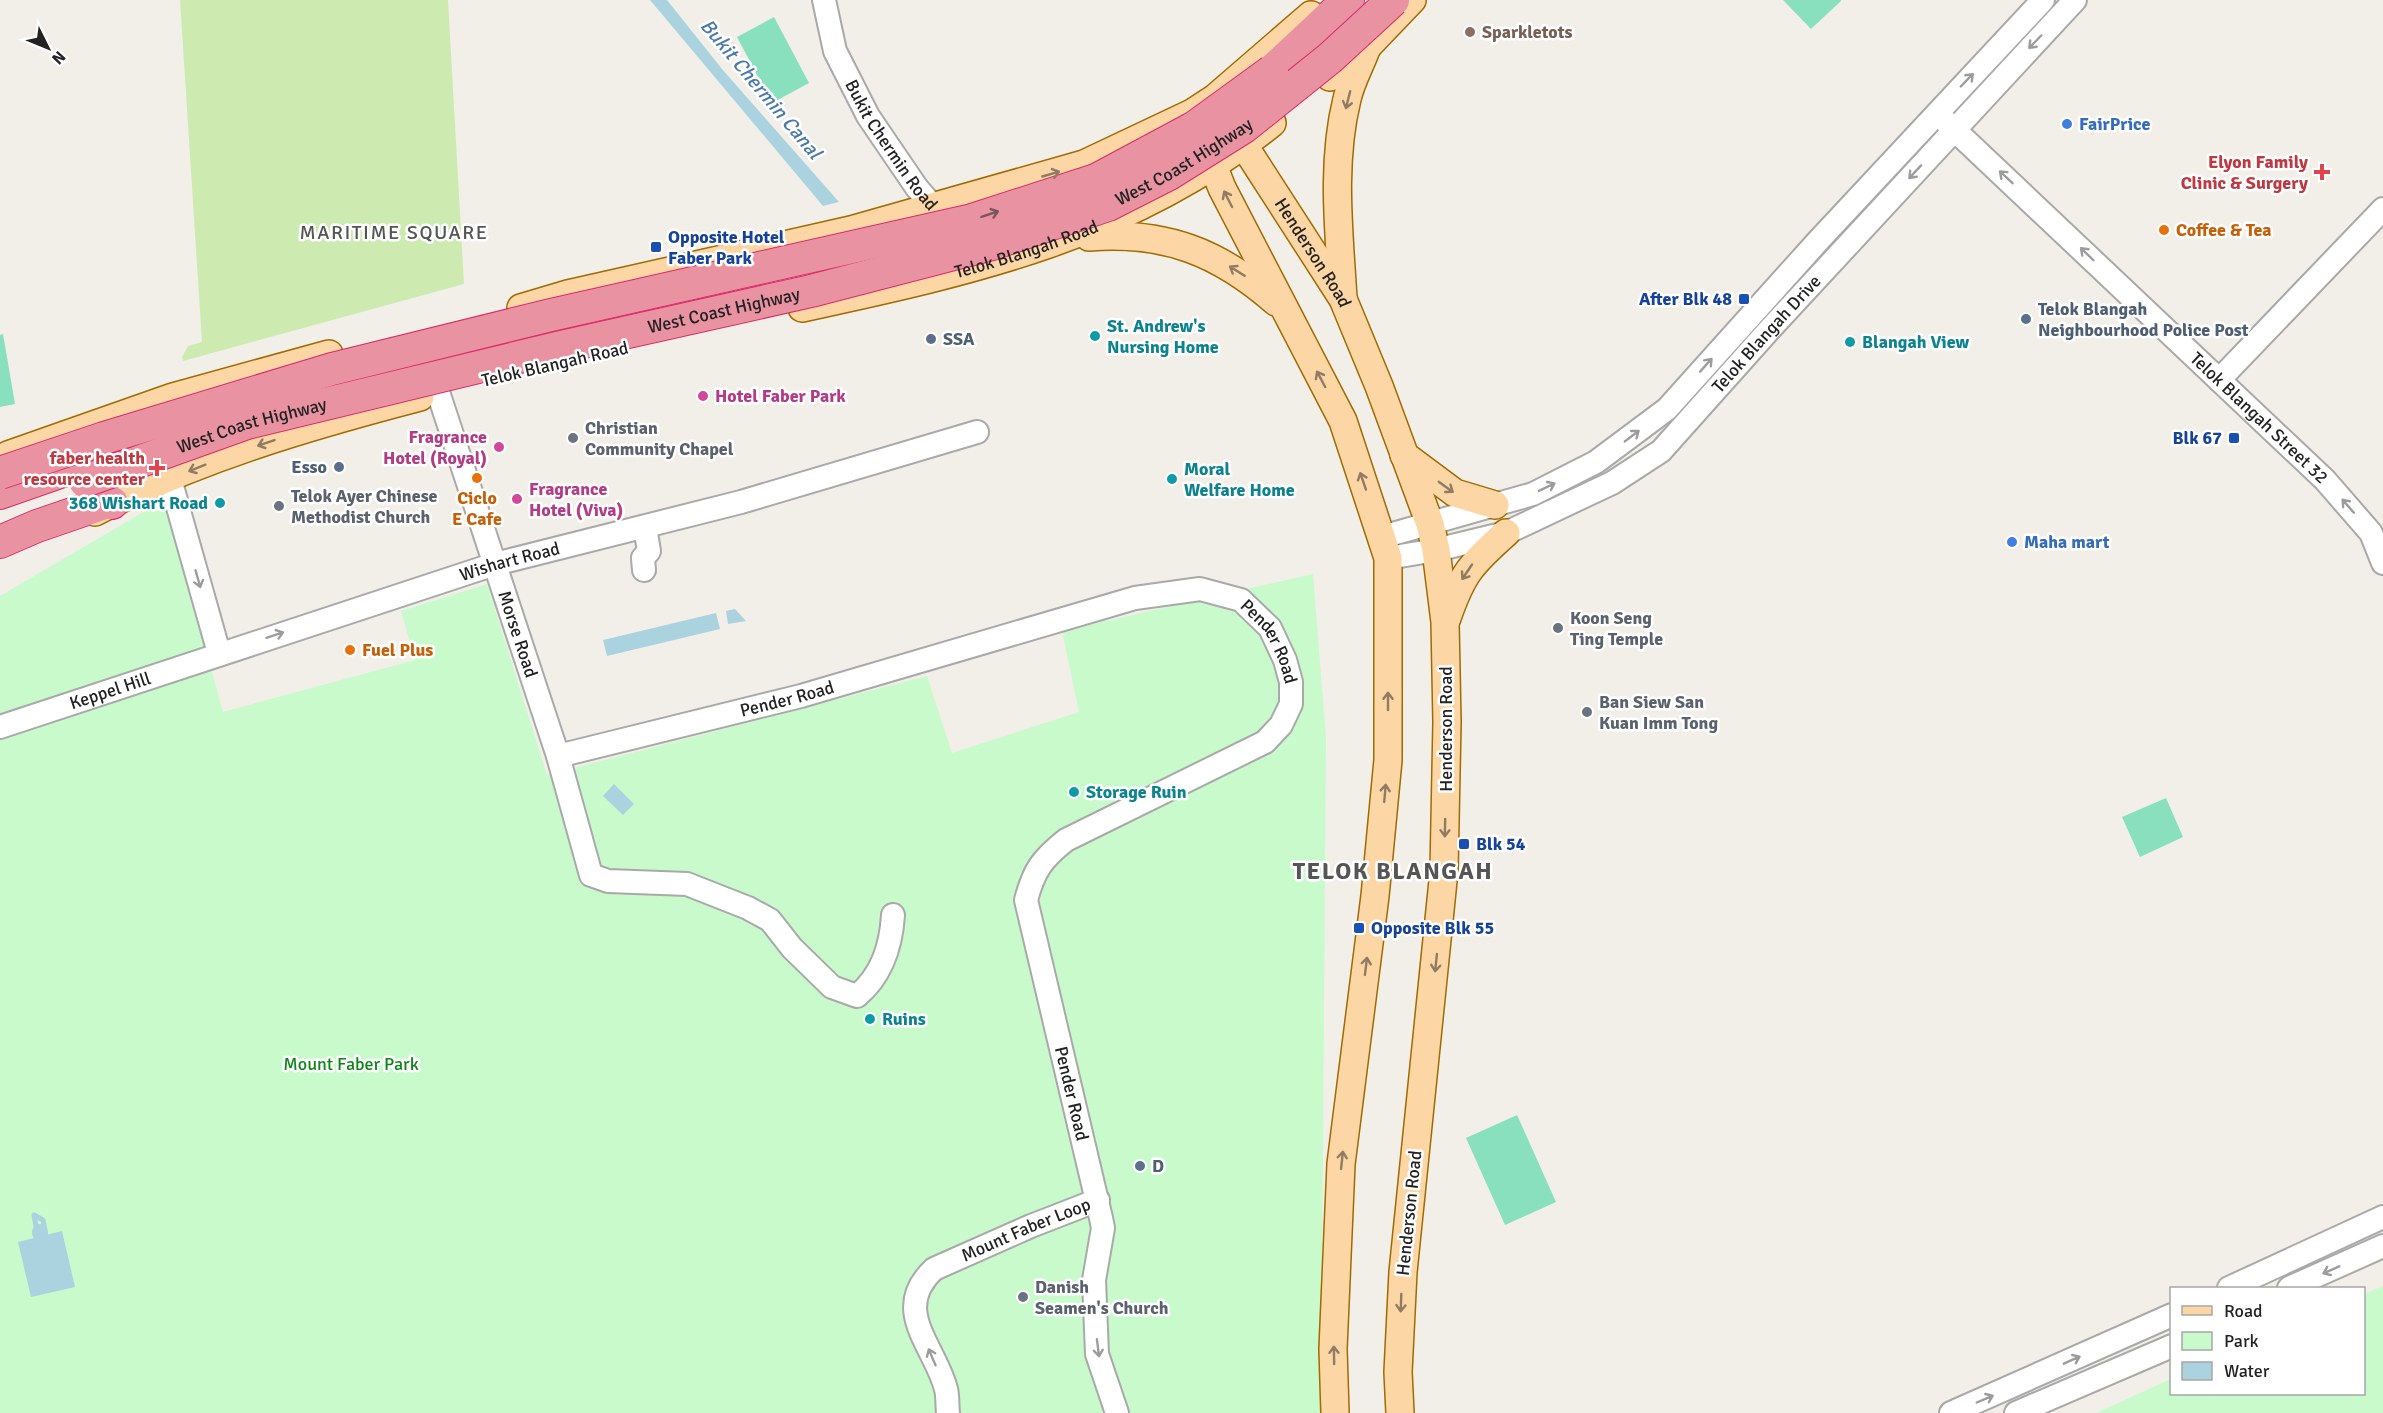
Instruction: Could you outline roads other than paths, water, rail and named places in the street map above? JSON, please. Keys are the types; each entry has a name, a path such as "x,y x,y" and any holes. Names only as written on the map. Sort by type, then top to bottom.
{"highway":[{"name":"West Coast Highway","path":"0,473 104,438 332,369 551,315 972,220 1096,180 1196,128 1233,102 1272,71 1348,0"},
{"name":"West Coast Highway","path":"0,512 247,423 561,347 811,291 992,244 1108,205 1169,174 1244,127 1330,58 1393,0"},
{"path":"0,493 445,339 525,307"},
{"path":"0,542 37,526 107,502 112,503"}],"main road":[{"path":"0,458 173,397 342,351 525,307 568,294 745,255 934,207 1084,164 1192,113 1215,98 1328,0"},
{"name":"Telok Blangah Road","path":"0,559 112,503 308,428 438,392 997,262 1067,239 1125,215 1244,146 1368,46 1412,0"},
{"path":"1343,299 1338,217 1338,154 1347,97 1368,46"},
{"name":"Henderson Road","path":"1215,98 1343,299 1379,386 1430,524 1436,550 1445,622 1447,722 1444,871 1402,1272 1398,1372 1400,1413"},
{"path":"1192,113 1213,166 1343,422 1385,547 1388,760 1375,896 1341,1164 1333,1349 1335,1413"},
{"path":"1067,239 1140,236 1187,246 1216,258 1283,307"},
{"path":"1404,455 1455,493 1495,505"},
{"path":"1445,622 1458,586 1469,567 1506,534"}],"street":[{"name":"Bukit Chermin Road","path":"825,0 835,51 855,92 917,188 969,246 981,256 997,262"},
{"name":"Telok Blangah Drive","path":"1385,547 1430,524 1533,494 1596,462 1667,409 1936,113 2043,0"},
{"name":"Telok Blangah Drive","path":"1385,547 1436,550 1506,534 1612,483 1661,451 1954,129 2075,0"},
{"name":"Telok Blangah Street 32","path":"1936,113 2325,480 2371,533 2383,563"},
{"path":"2220,380 2383,209"},
{"name":"Morse Road","path":"438,392 558,756 586,867 593,877 609,881 687,884 747,908 770,920 792,948 832,987 857,996 872,984 883,965 892,932 893,915"},
{"name":"Wishart Road","path":"219,653 495,564 741,502 976,432"},
{"path":"170,479 219,653"},
{"path":"637,529 650,551 644,564"},
{"name":"Pender Road","path":"558,756 801,696 1135,598 1200,589 1241,600 1270,628 1284,660 1291,682 1291,704 1281,725 1265,742 1066,840 1046,855 1032,876 1026,900 1098,1200"},
{"name":"Keppel Hill","path":"0,727 219,653"},
{"name":"Mount Faber Loop","path":"948,1413 946,1389 917,1322 914,1307 916,1292 923,1279 934,1269 1031,1226 1098,1200 1103,1228 1094,1280 1097,1354 1117,1413"},
{"path":"2231,1287 2383,1217"},
{"path":"2291,1287 2383,1246"},
{"path":"1951,1413 2170,1316"},
{"path":"2016,1413 2170,1347"}],"water":[{"path":"650,0 667,0 722,69 839,202 823,206"},
{"path":"735,609 746,621 728,624 726,611"},
{"path":"716,613 720,629 607,656 603,640"},
{"path":"614,784 634,804 623,815 603,796"},
{"path":"62,1231 75,1287 31,1297 18,1242"}],"waterway":[{"path":"34,1215 43,1220 45,1230 37,1232 34,1215"}],"place":[{"name":"Sparkletots","path":"1470,32"},
{"name":"FairPrice","path":"2067,124"},
{"name":"Elyon Family Clinic & Surgery","path":"2322,172"},
{"name":"Coffee & Tea","path":"2164,230"},
{"name":"Opposite Hotel Faber Park","path":"656,247"},
{"name":"After Blk 48","path":"1744,299"},
{"name":"Telok Blangah Neighbourhood Police Post","path":"2026,319"},
{"name":"St. Andrew's Nursing Home","path":"1095,336"},
{"name":"SSA","path":"931,339"},
{"name":"Blangah View","path":"1850,342"},
{"name":"Hotel Faber Park","path":"703,396"},
{"name":"Christian Community Chapel","path":"573,438"},
{"name":"Blk 67","path":"2234,438"},
{"name":"Fragrance Hotel (Royal)","path":"499,447"},
{"name":"Esso","path":"339,467"},
{"name":"faber health resource center","path":"157,468"},
{"name":"Ciclo E Cafe","path":"477,478"},
{"name":"Moral Welfare Home","path":"1172,479"},
{"name":"Fragrance Hotel (Viva)","path":"517,499"},
{"name":"368 Wishart Road","path":"220,503"},
{"name":"Telok Ayer Chinese Methodist Church","path":"279,506"},
{"name":"Maha mart","path":"2012,542"},
{"name":"Koon Seng Ting Temple","path":"1558,628"},
{"name":"Fuel Plus","path":"350,650"},
{"name":"Ban Siew San Kuan Imm Tong","path":"1587,712"},
{"name":"Storage Ruin","path":"1074,792"},
{"name":"Blk 54","path":"1464,844"},
{"name":"Opposite Blk 55","path":"1359,928"},
{"name":"Ruins","path":"870,1019"},
{"name":"D","path":"1140,1166"},
{"name":"Danish Seamen's Church","path":"1023,1297"}],"district":[{"name":"MARITIME SQUARE","path":"394,232"},
{"name":"TELOK BLANGAH","path":"1393,871"}],"water label":[{"name":"Bukit Chermin Canal","path":"761,89"}],"park label":[{"name":"Mount Faber Park","path":"351,1064"}]}
